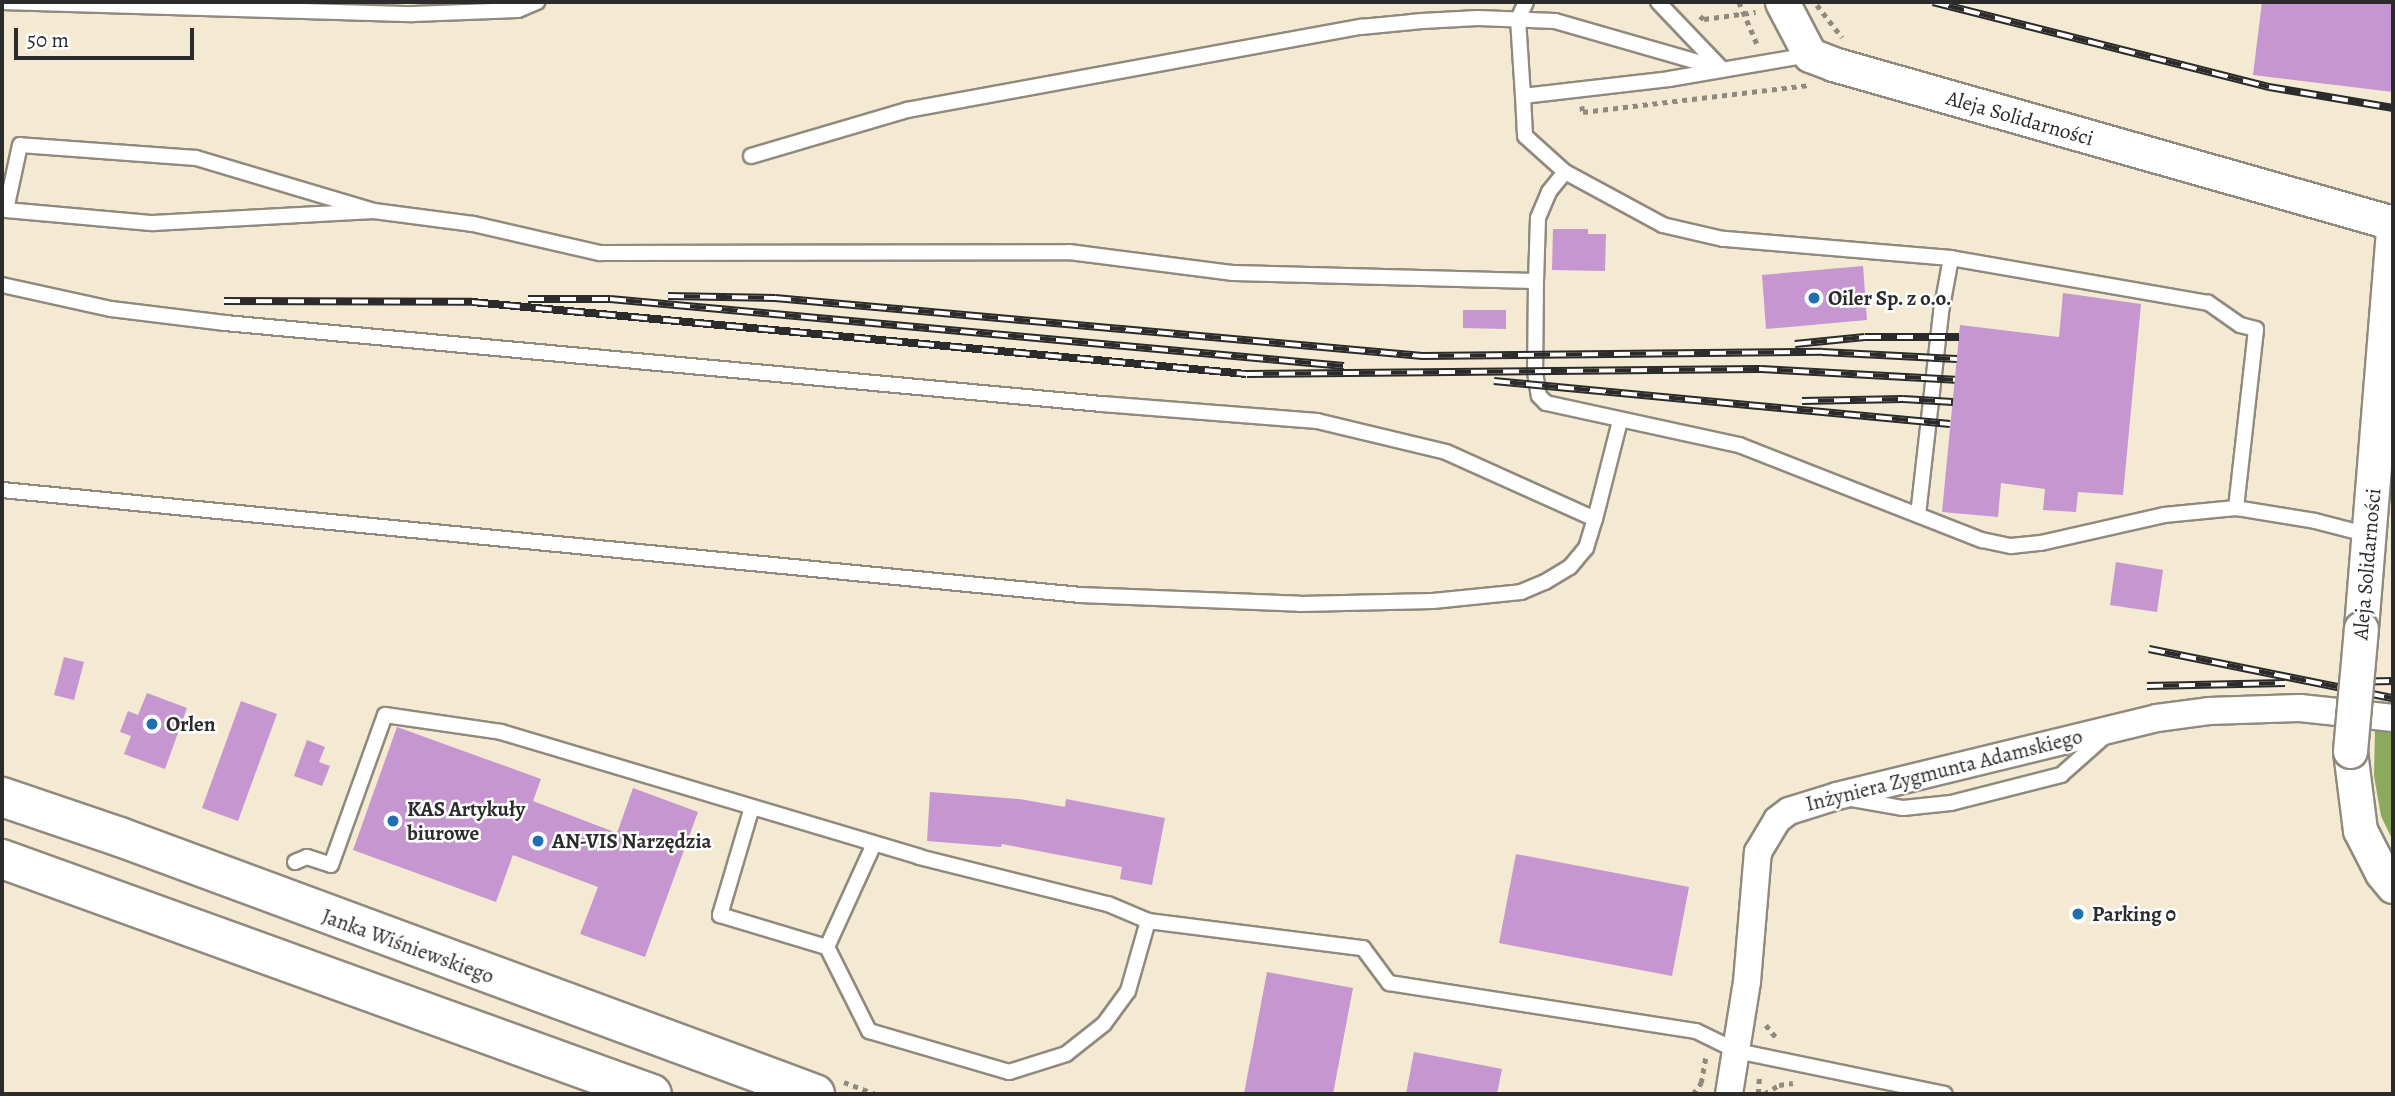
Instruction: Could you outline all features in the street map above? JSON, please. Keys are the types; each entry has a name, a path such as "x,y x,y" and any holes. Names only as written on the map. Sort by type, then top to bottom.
{"highway":[{"name":"Janka Wiśniewskiego","path":"2,797 120,837 815,1094"},
{"path":"2,859 652,1094"}],"street":[{"path":"1782,2 1810,55"},
{"name":"Aleja Solidarności","path":"1810,55 1881,78 2393,223"},
{"name":"Aleja Solidarności","path":"2393,232 2382,536 2361,628 2350,751 2360,830 2382,873 2393,886"},
{"name":"Inżyniera Zygmunta Adamskiego","path":"1729,1094 1747,982 1758,852 1777,820 1789,811 1837,796 2115,727 2209,711 2269,709 2349,712 2393,718"}],"lane":[{"path":"2,2 412,14 518,10 537,2"},
{"path":"1526,2 1518,19 1525,136 1565,172 1662,225 1723,239 1951,258 2208,303 2240,325 2256,330 2236,508"},
{"path":"1658,2 1722,69"},
{"path":"751,156 908,110 1333,32 1422,21 1555,21 1604,32 1722,69"},
{"path":"1523,96 1670,79 1722,69 1766,65 1810,55"},
{"path":"374,211 153,223 6,210 20,145 195,158 374,211 473,224 600,253 1069,252 1232,273 1536,281"},
{"path":"1565,172 1549,192 1538,218 1535,372 1539,396 1546,403 1558,408 1739,445 1918,516 1982,540 2011,547 2041,543 2164,515 2236,508 2315,521 2382,536"},
{"path":"1918,516 1941,312 1951,258"},
{"path":"2,285 111,309 225,323 1102,404 1317,421 1446,452 1595,520"},
{"path":"2,489 1080,596 1300,604 1433,600 1521,592 1570,566 1586,548 1620,421"},
{"path":"295,862 307,857 331,865 385,715 501,732 874,844 1108,904 1148,921 1363,948 1389,983 1696,1031 1737,1051 1945,1094"},
{"path":"752,807 720,915 827,947 869,1031 1009,1072 1066,1054 1104,1024 1128,991 1148,921"},
{"path":"827,947 874,844"}],"path":[{"path":"1694,10 1703,19 1745,16 1740,2"},
{"path":"1660,102 1779,87"},
{"path":"1764,1021 1771,1034 1784,1044"},
{"path":"1693,1094 1701,1083 1709,1037"}],"green space":[{"path":"2375,728 2393,731 2393,841 2381,816 2374,776"}],"building":[{"path":"2262,2 2393,2 2393,92 2253,75"},
{"path":"1553,229 1588,229 1588,234 1606,234 1605,271 1552,270"},
{"name":"Oiler Sp. z o.o.","path":"1863,266 1867,320 1766,329 1762,275"},
{"path":"2063,293 2141,304 2123,495 2078,492 2076,512 2043,510 2045,489 2001,483 1998,517 1942,512 1960,325 2059,337"},
{"path":"1463,310 1506,310 1506,329 1463,328"},
{"path":"2116,562 2163,570 2157,612 2110,605"},
{"path":"64,657 84,662 74,700 54,695"},
{"name":"Orlen","path":"147,693 187,708 165,769 124,754 131,736 120,732 128,711 138,715"},
{"path":"241,701 277,714 238,821 202,808"},
{"path":"397,727 541,779 533,801 617,833 633,788 698,812 645,957 580,934 598,887 513,855 496,902 353,850"},
{"path":"307,740 325,747 319,762 330,766 322,786 294,776"},
{"path":"930,792 1019,799 1065,807 1066,799 1165,818 1152,885 1120,879 1122,867 1002,844 1001,847 927,841"},
{"path":"1516,854 1689,887 1672,976 1499,943"},
{"path":"1267,972 1353,988 1333,1094 1244,1094"},
{"path":"1414,1052 1502,1069 1497,1094 1406,1094"}],"railway":[{"path":"1933,2 2269,87 2393,108"},
{"path":"668,296 775,298 1422,356 1822,352 1957,359"},
{"path":"528,299 610,299 1344,366"},
{"path":"224,301 472,302 1247,374 1761,369 1955,380"},
{"path":"1795,344 1865,337 1959,337"},
{"path":"1494,381 1950,424"},
{"path":"1802,401 1903,399 1953,402"},
{"path":"2149,649 2393,698"},
{"path":"2341,682 2393,681"},
{"path":"2147,686 2285,683"}],"place":[{"name":"Oiler Sp. z o.o.","path":"1814,298"},
{"name":"Orlen","path":"152,724"},
{"name":"KAS Artykuły biurowe","path":"393,821"},
{"name":"AN-VIS Narzędzia","path":"538,841"},
{"name":"Parking 0","path":"2078,914"}]}
